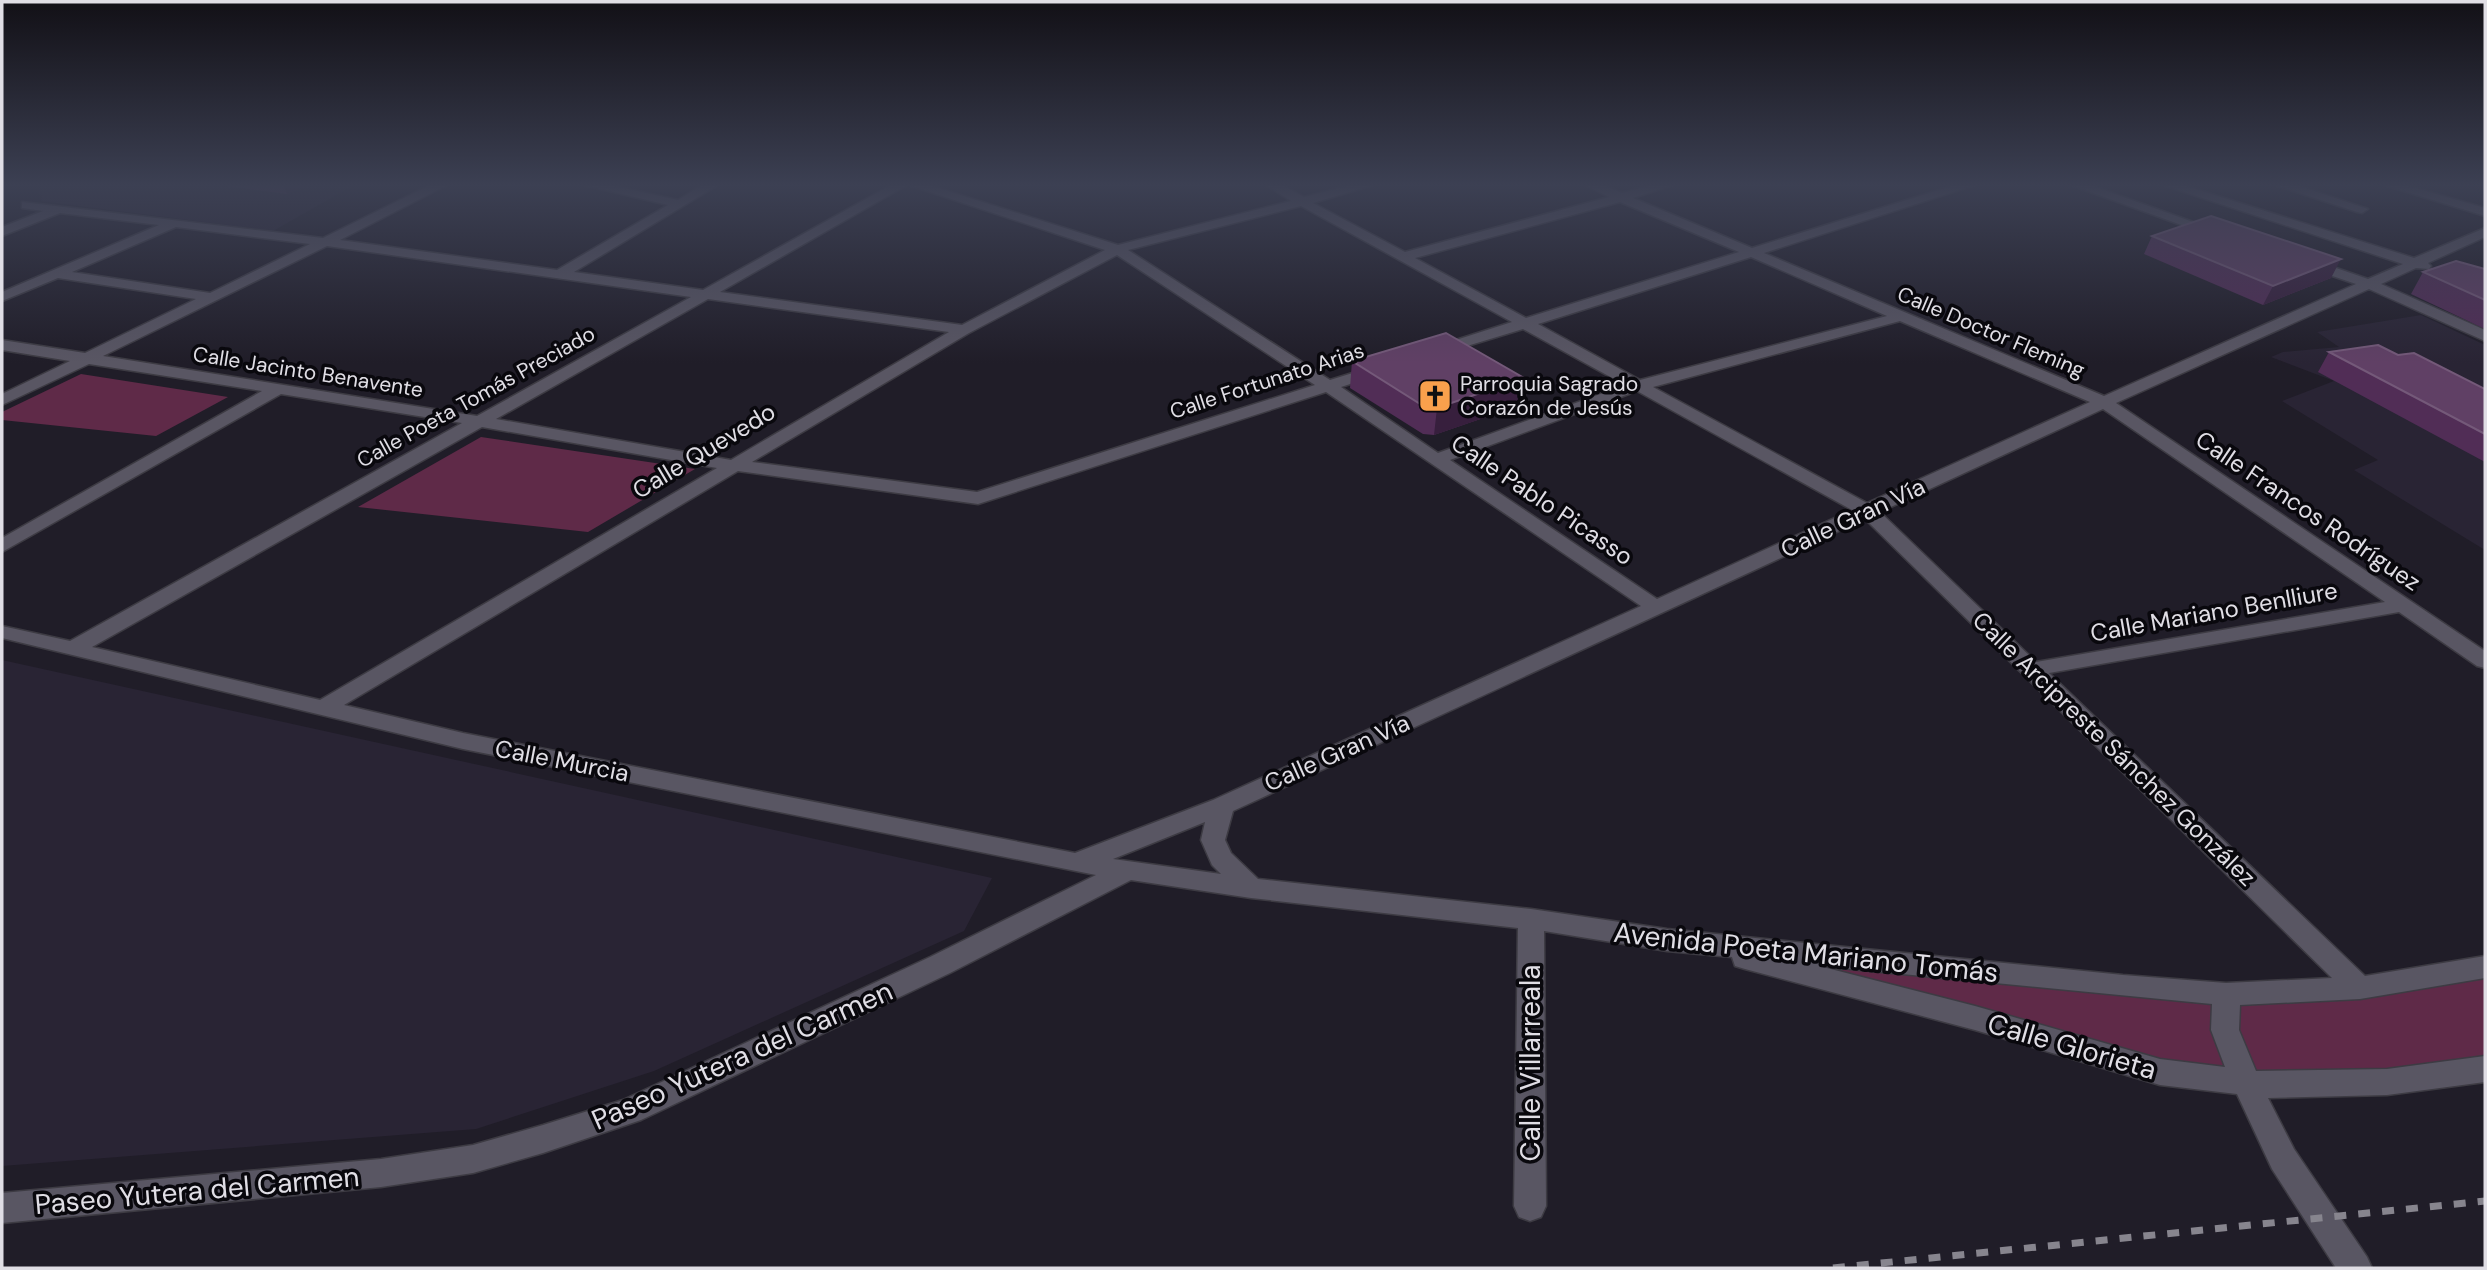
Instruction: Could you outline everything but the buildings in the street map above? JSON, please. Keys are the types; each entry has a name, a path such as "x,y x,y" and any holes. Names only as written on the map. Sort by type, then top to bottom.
{"street":[{"path":"2,297 127,244"},
{"path":"2,400 321,244"},
{"path":"343,244 964,330"},
{"path":"561,274 612,244"},
{"name":"Calle Poeta Tomás Preciado","path":"72,649 797,244"},
{"name":"Calle Pablo Picasso","path":"1102,244 1117,249 1328,386 1657,608"},
{"name":"Calle Quevedo","path":"323,708 964,330 1117,249 1135,244"},
{"name":"Calle Arcipreste Sánchez González","path":"1379,244 1868,511 2360,988"},
{"path":"1402,257 1449,244"},
{"name":"Calle Doctor Fleming","path":"1728,244 2104,402"},
{"path":"1420,356 1777,244"},
{"path":"2354,244 2440,270"},
{"name":"Calle Gran Vía","path":"1077,863 1222,806 2104,402 2459,244"},
{"path":"2295,259 2372,285 2485,337"},
{"path":"57,274 211,297"},
{"path":"1437,458 1640,385 1899,317"},
{"name":"Calle Jacinto Benavente","path":"2,345 82,360 479,421 731,466"},
{"name":"Calle Fortunato Arias","path":"731,466 978,498 1394,365"},
{"path":"2,545 278,389"},
{"name":"Calle Francos Rodríguez","path":"2104,402 2485,661"},
{"name":"Calle Mariano Benlliure","path":"2033,669 2403,605"},
{"name":"Calle Murcia","path":"2,632 463,741 1127,871"},
{"path":"1222,806 1213,840 1222,858 1251,888"},
{"name":"Avenida Poeta Mariano Tomás","path":"1127,871 1251,888 1531,919 1667,940 2226,994 2360,988 2485,967"},
{"name":"Paseo Yutera del Carmen","path":"2,1208 381,1173 472,1158 543,1139 630,1111 940,965 1127,871"},
{"name":"Calle Villarreala","path":"1530,1206 1531,919"},
{"name":"Calle Glorieta","path":"1667,940 1935,1007 2160,1072 2246,1083 2386,1082 2485,1069"},
{"path":"2226,994 2225,1030 2246,1083 2283,1159 2355,1268"}],"shaded area":[{"path":"2421,315 2485,345 2485,550 2354,470 2378,460 2282,401 2334,381 2271,357 2283,352 2339,347 2317,332"},
{"path":"81,374 228,397 156,436 2,420 2,412"},
{"path":"481,437 695,469 588,532 358,507"},
{"path":"2,660 992,878 964,931 654,1071 476,1129 2,1166"},
{"path":"1667,940 2226,994 2460,973 2485,967 2485,1069 2387,1082 2264,1085"}],"railway":[{"path":"1833,1268 2485,1201"}],"place":[{"name":"Parroquia Sagrado Corazón de Jesús","path":"1435,396"}]}
